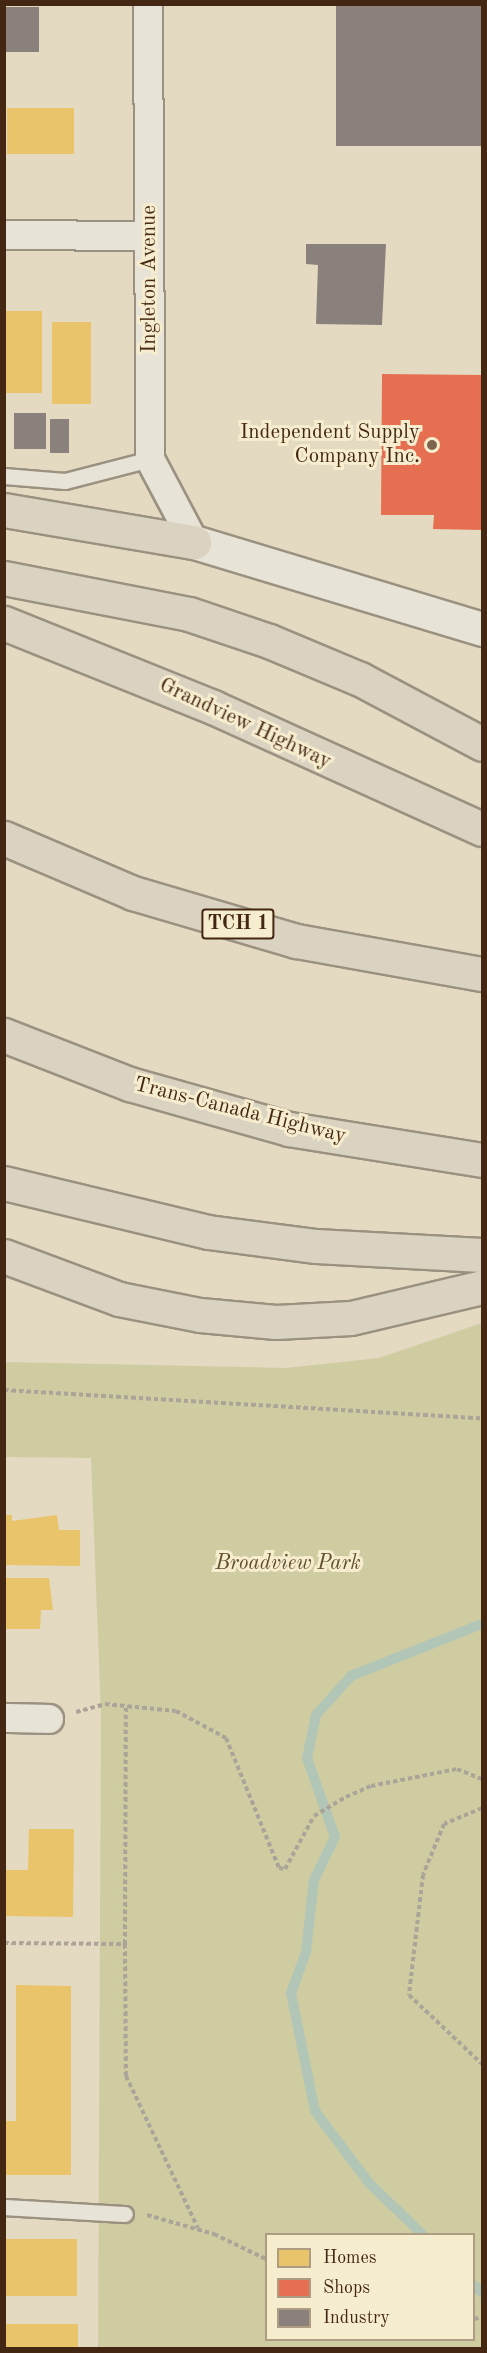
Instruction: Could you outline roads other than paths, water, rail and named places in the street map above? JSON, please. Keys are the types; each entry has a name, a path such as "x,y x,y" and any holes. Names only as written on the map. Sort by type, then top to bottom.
{"main road":[{"path":"4,510 194,542 483,629"},
{"path":"4,578 166,609 269,641 360,678 483,744"},
{"name":"Grandview Highway","path":"4,623 88,653 483,830"},
{"name":"TCH 1","path":"4,838 133,893 296,940 483,974"},
{"name":"Trans-Canada Highway","path":"4,1035 129,1084 289,1128 483,1160"},
{"path":"4,1183 208,1232 316,1246 483,1255"},
{"path":"4,1256 119,1299 200,1315 276,1322 351,1318 438,1300 483,1287"}],"street":[{"name":"Ingleton Avenue","path":"148,4 150,459 194,542"},
{"path":"4,235 149,236"},
{"path":"4,1718 49,1719"}],"lane":[{"path":"4,476 65,481 150,459"},
{"path":"4,2207 125,2214"}],"waterway":[{"path":"421,2233 369,2183 315,2111 291,1993 306,1952 314,1880 335,1837 307,1758 316,1715 351,1676 482,1624"},
{"path":"475,2286 482,2293"}],"place":[{"name":"Independent Supply Company Inc.","path":"432,445"}],"park label":[{"name":"Broadview Park","path":"288,1564"}]}
